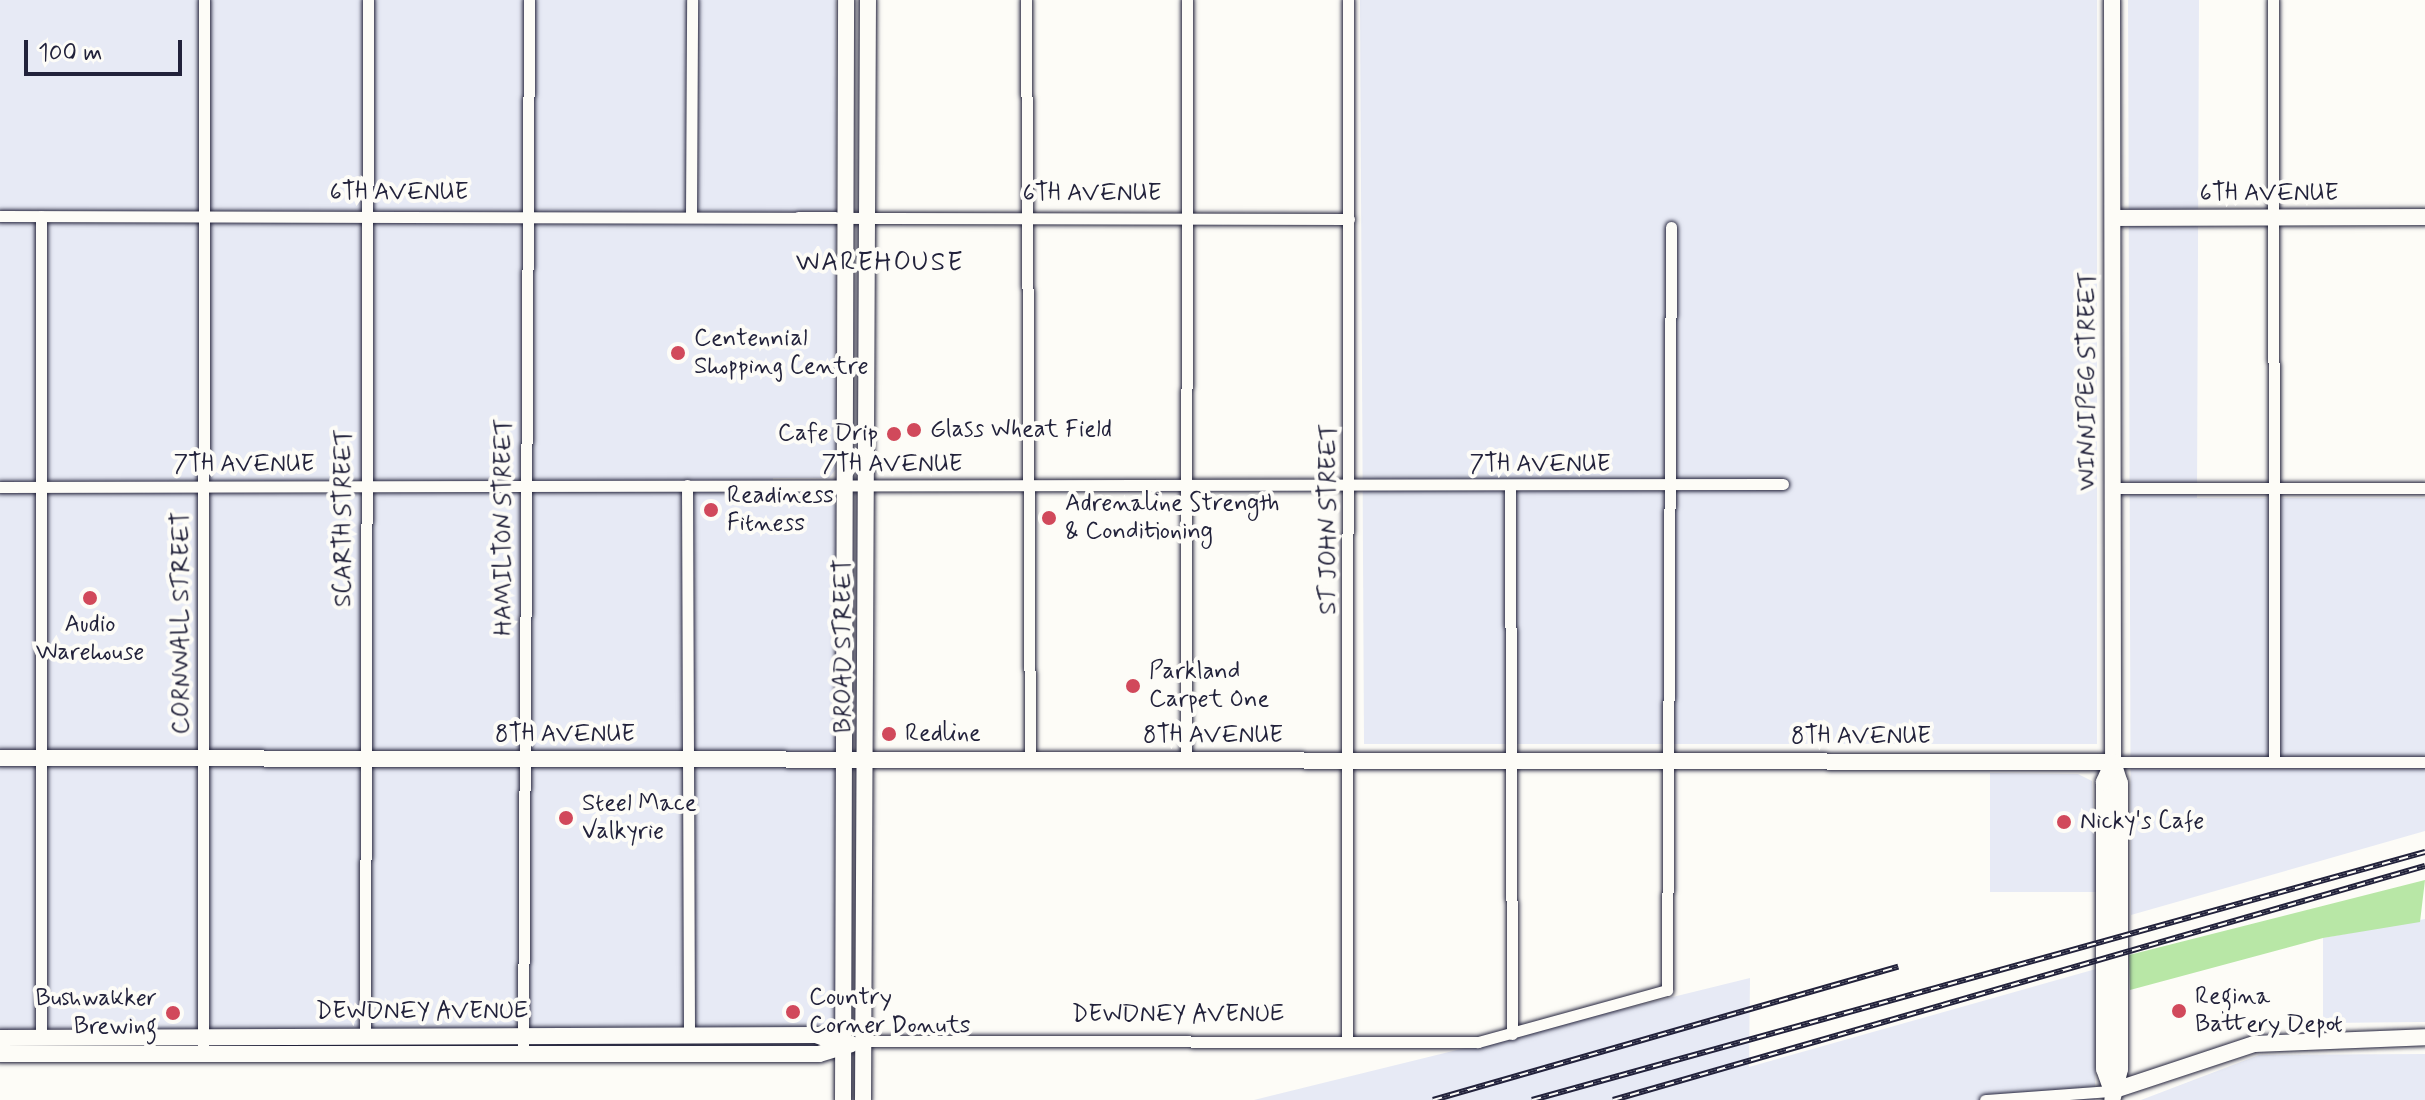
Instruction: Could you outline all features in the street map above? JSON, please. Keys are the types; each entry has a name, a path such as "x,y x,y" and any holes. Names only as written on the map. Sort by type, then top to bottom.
{"main road":[{"name":"BROAD STREET","path":"843,1100 845,487 841,217 846,0"},
{"name":"BROAD STREET","path":"863,1100 868,760 868,0"},
{"name":"WINNIPEG STREET","path":"2112,0 2113,762 2120,783 2120,1069 2112,1096"},
{"name":"6TH AVENUE","path":"2113,218 2425,217"},
{"name":"8TH AVENUE","path":"0,758 2113,762"},
{"name":"DEWDNEY AVENUE","path":"0,1054 365,1037 816,1035 843,1045"},
{"path":"2112,1096 2267,1041 2425,1037"},
{"name":"DEWDNEY AVENUE","path":"0,1038 523,1054 819,1054 865,1041"}],"street":[{"name":"CORNWALL STREET","path":"203,1045 204,0"},
{"name":"SCARTH STREET","path":"365,1037 368,0"},
{"name":"HAMILTON STREET","path":"523,1054 529,0"},
{"path":"691,217 692,0"},
{"path":"1026,0 1030,760"},
{"path":"1186,760 1187,0"},
{"name":"ST JOHN STREET","path":"1347,1038 1352,760 1348,0"},
{"path":"2273,0 2274,762"},
{"name":"6TH AVENUE","path":"0,216 1349,219"},
{"path":"41,216 41,1038"},
{"path":"1671,227 1671,761"},
{"name":"7TH AVENUE","path":"0,487 687,485 1028,488 1783,484"},
{"path":"687,485 689,1035"},
{"path":"1510,487 1512,1034"},
{"path":"2112,488 2425,488"},
{"name":"DEWDNEY AVENUE","path":"865,1041 1347,1038 1478,1042 1667,990 1671,761"},
{"name":"8TH AVENUE","path":"2113,762 2425,762"},
{"path":"1985,1100 2112,1096"}],"shaded area":[{"path":"0,0 836,0 836,469 829,478 773,478 772,499 836,505 838,1028 0,1031"},
{"path":"1360,0 2097,0 2097,744 1364,744"},
{"path":"2128,0 2199,0 2197,498 2425,498 2425,831 2131,915"},
{"path":"1990,773 2078,774 2092,781 2097,892 1990,892"},
{"path":"2425,919 2425,1022 2323,1023 2323,938"},
{"path":"2096,969 2095,1100 1254,1100 1750,978 1749,1067"},
{"path":"2425,1054 2425,1100 2141,1100 2259,1055"}],"green space":[{"path":"2425,880 2420,922 2323,938 2130,990 2129,955"}],"railway":[{"path":"1532,1100 2425,852"},
{"path":"1613,1100 2425,866"},
{"path":"1433,1100 1898,967"}],"place":[{"name":"Centennial Shopping Centre","path":"678,353"},
{"name":"Glass Wheat Field","path":"914,430"},
{"name":"Cafe Drip","path":"894,434"},
{"name":"Readiness Fitness","path":"711,510"},
{"name":"Adrenaline Strength & Conditioning","path":"1049,518"},
{"name":"Audio Warehouse","path":"90,598"},
{"name":"Parkland Carpet One","path":"1133,686"},
{"name":"Redline","path":"889,734"},
{"name":"Steel Mace Valkyrie","path":"566,818"},
{"name":"Nicky's Cafe","path":"2064,822"},
{"name":"Regina Battery Depot","path":"2179,1011"},
{"name":"Country Corner Donuts","path":"793,1012"},
{"name":"Bushwakker Brewing","path":"173,1013"}],"district":[{"name":"WAREHOUSE","path":"880,264"}]}
